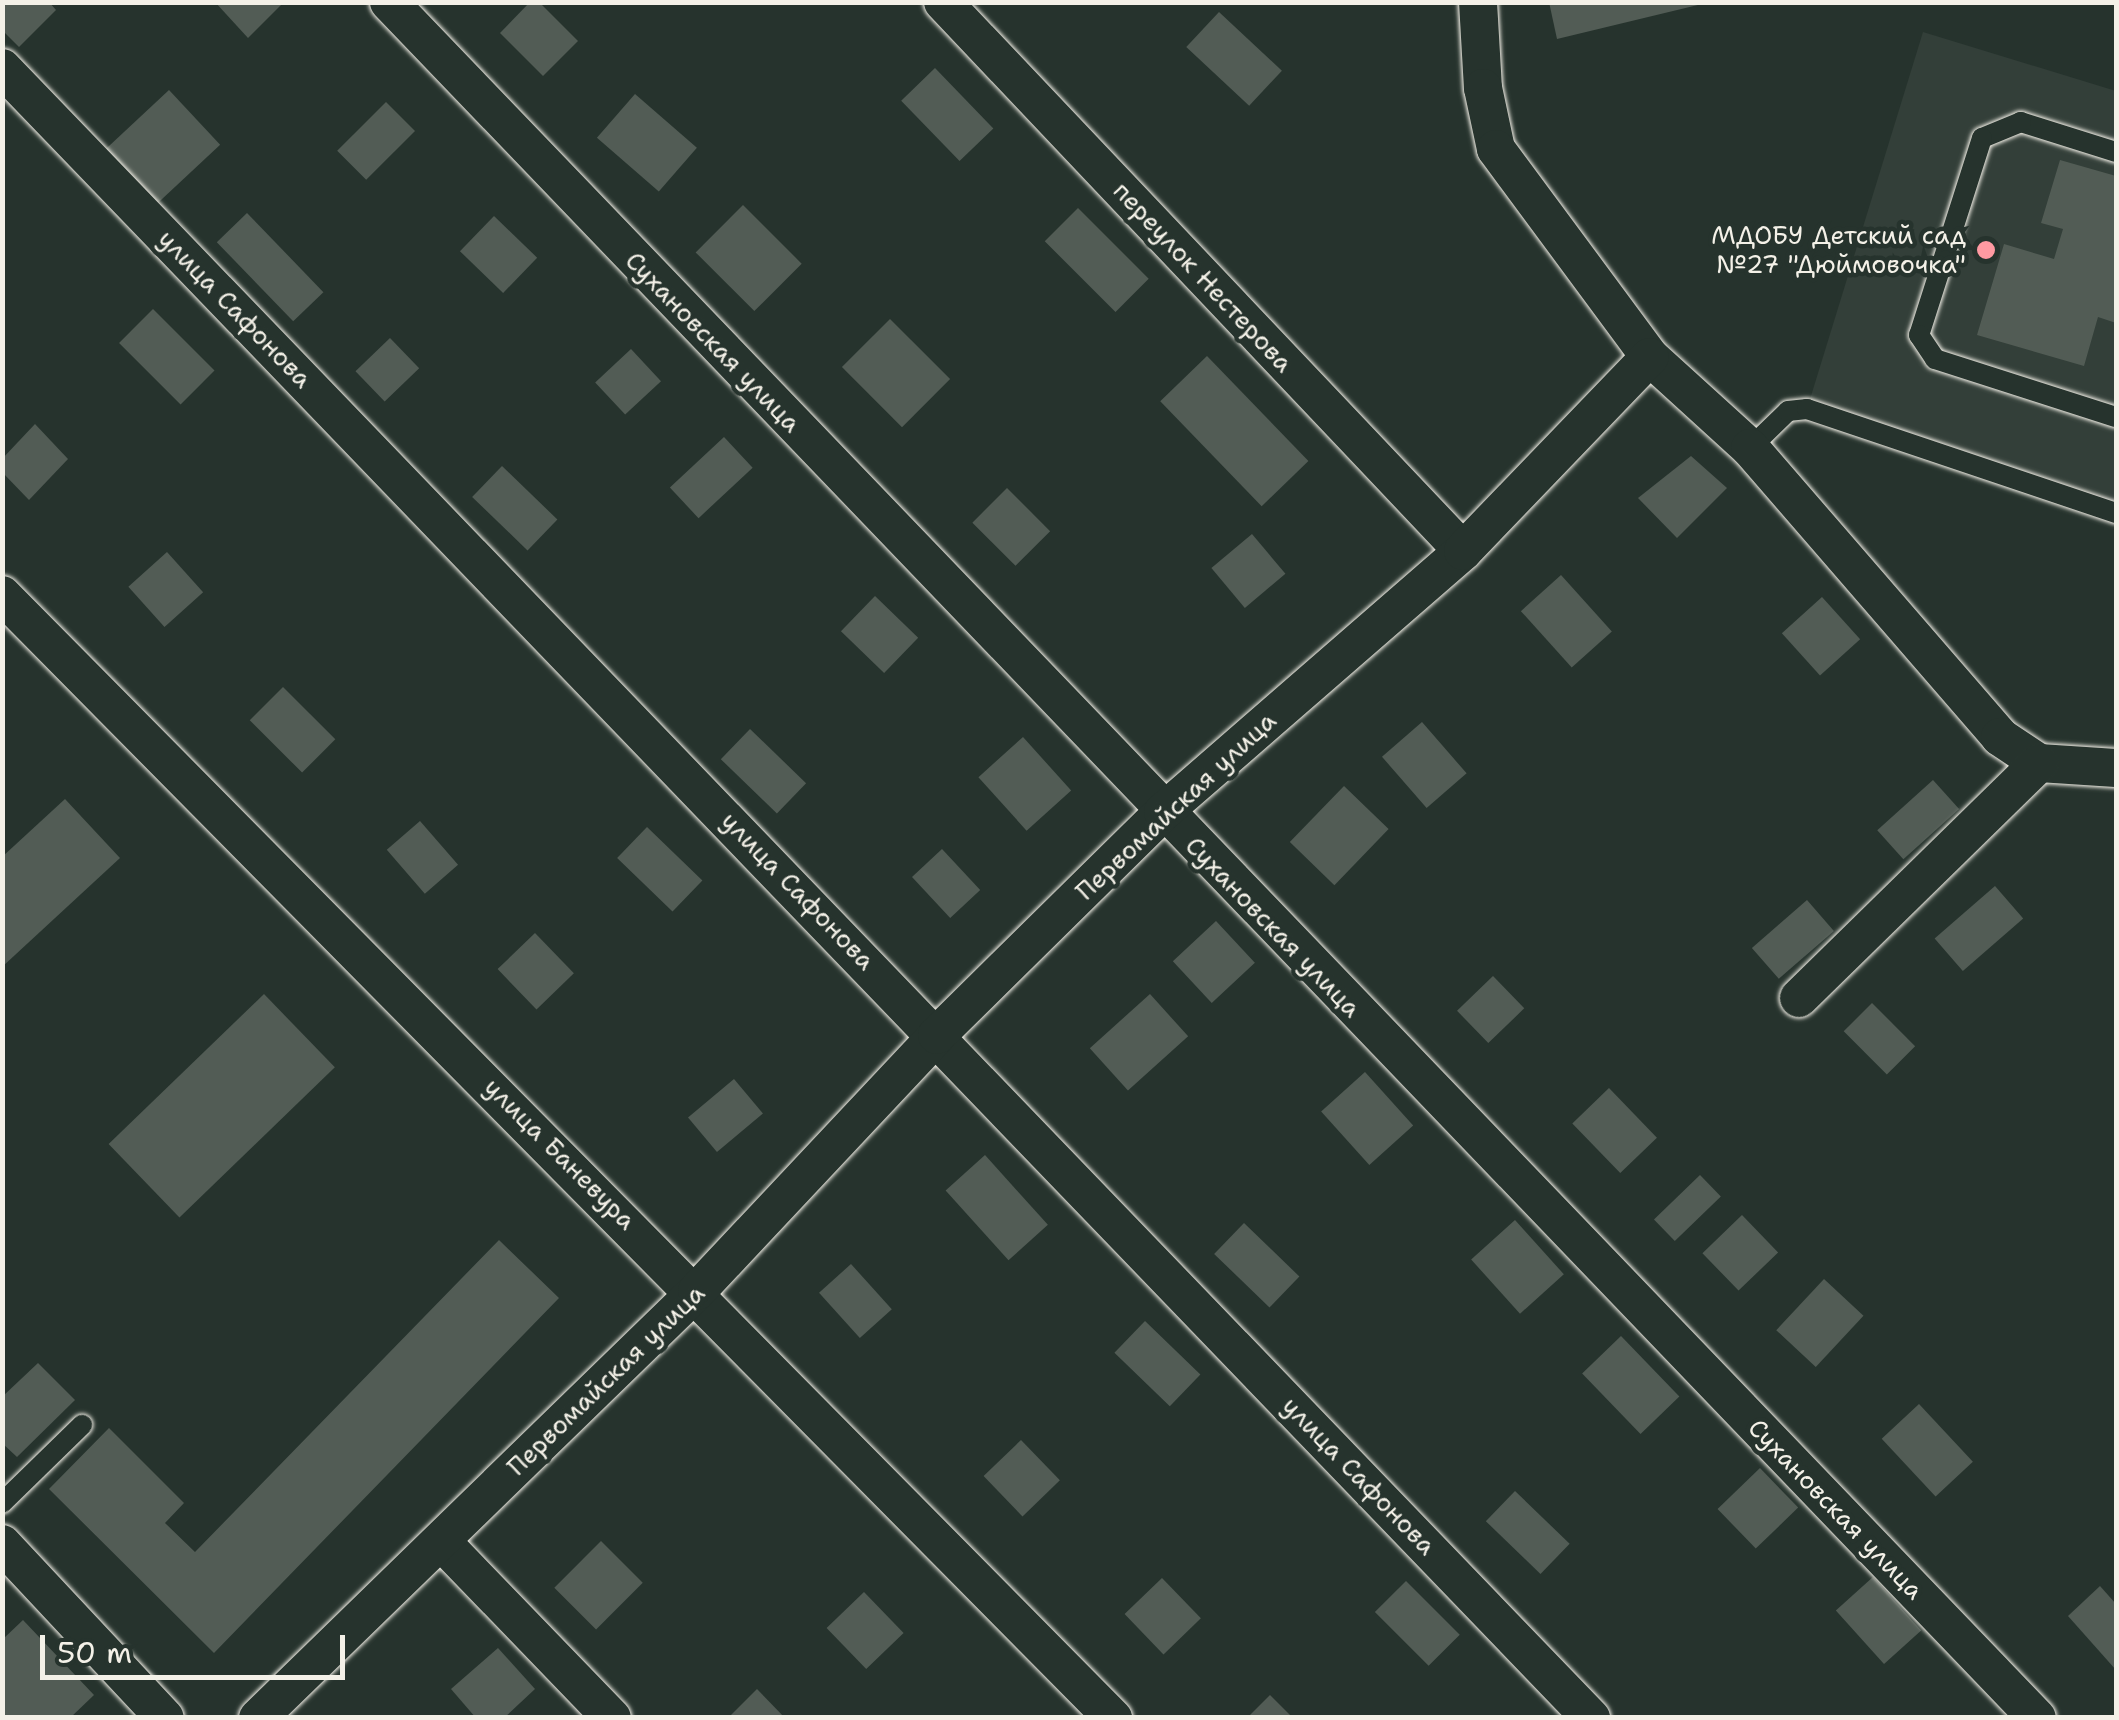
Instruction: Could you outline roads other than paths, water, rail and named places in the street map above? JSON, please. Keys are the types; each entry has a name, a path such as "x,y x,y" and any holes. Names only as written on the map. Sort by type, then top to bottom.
{"street":[{"name":"Сухановская улица","path":"389,2 2037,1718"},
{"name":"переулок Нестерова","path":"944,2 1463,551"},
{"path":"1478,2 1483,88 1496,149 1650,357 1750,448 2000,736 2039,763 2116,768"},
{"name":"улица Сафонова","path":"2,68 937,1035 1590,1718"},
{"name":"Первомайская улица","path":"258,1718 697,1291 937,1035 1163,812 1463,551 1650,357"},
{"name":"улица Баневура","path":"2,595 697,1291 1113,1718"},
{"path":"1799,998 2039,763"},
{"path":"440,1541 612,1718"},
{"path":"2,1544 165,1718"}],"lane":[{"path":"2116,152 2021,122 1982,138 1919,335 1935,359 2116,417"},
{"path":"1750,448 1788,411 1808,409 2116,514"},
{"path":"2,1503 82,1425"}],"place":[{"name":"МДОБУ Детский сад №27 \"Дюймовочка\"","path":"1986,250"}]}
